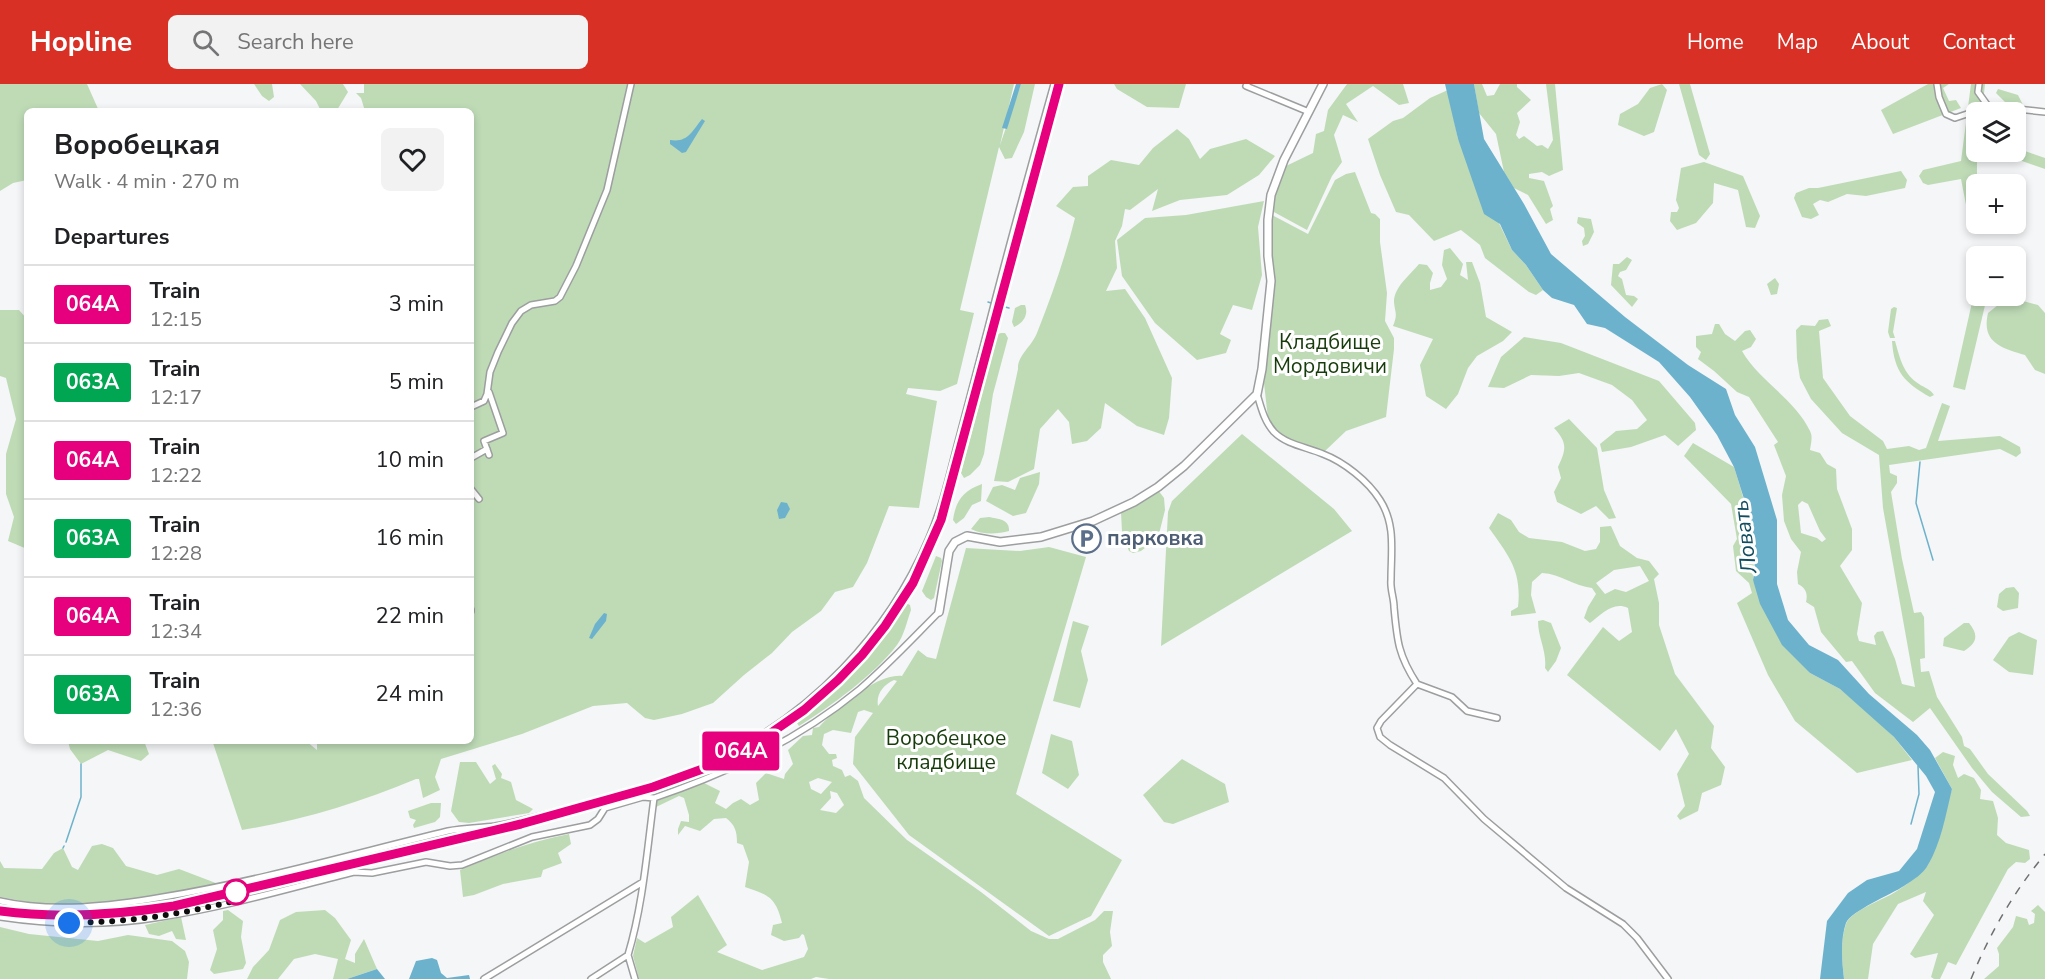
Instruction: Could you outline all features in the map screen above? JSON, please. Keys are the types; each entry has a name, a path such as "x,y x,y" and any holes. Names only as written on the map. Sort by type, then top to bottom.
{"street":[{"path":"474,406 484,401 490,372 512,323 521,311 531,305 555,301 560,297 576,266 607,190 631,84"},
{"path":"0,901 41,906 96,906 166,897 248,880 448,831 494,826 568,808 672,778 714,761 773,728 816,695 850,662 887,616 911,579 930,536 947,485 1054,84"},
{"path":"1247,84 1246,86 1309,112"},
{"path":"1323,84 1284,160 1271,195 1268,220 1270,281 1262,369 1257,394 1265,420 1274,432 1286,441 1325,454 1338,461 1369,486 1387,512 1391,526 1390,582 1395,631 1400,653 1417,684 1452,697 1467,711 1497,718"},
{"path":"1937,84 1946,114 1955,118 1966,114"},
{"path":"1979,84 1978,92 1988,106 2045,112"},
{"path":"474,457 488,452 484,441 504,433 488,389"},
{"path":"0,917 38,923 110,923 161,917 354,872 372,873 426,862 450,866 462,865 532,837 590,825 598,819 605,808 643,797 654,798 707,780 758,757 813,723 860,689 901,651 939,612 949,552 955,542 967,536 1000,542 1041,537 1093,521 1134,502 1158,487 1184,466 1257,394"},
{"path":"474,493 479,499"},
{"path":"1417,684 1381,721 1377,728 1380,737 1444,778 1484,819 1566,888 1623,924 1637,938 1668,979"},
{"path":"635,979 628,956 643,882 654,798"},
{"path":"484,979 643,882"},
{"path":"591,979 628,956"}],"green space":[{"path":"0,84 87,84 98,108 24,108 24,181 13,183 0,191"},
{"path":"254,84 272,84 274,97 269,101 262,96"},
{"path":"300,84 343,84 348,92 338,108 320,108"},
{"path":"364,84 1014,84 1000,145 1021,84 1035,84 1024,132 1012,158 1005,159 999,147 960,310 974,313 957,384 940,391 908,388 906,394 937,401 919,508 889,506 867,563 853,587 835,592 821,611 792,632 772,653 713,703 682,714 654,720 645,718 627,703 593,706 522,734 441,759 435,777 440,790 423,798 419,779 416,779 330,810 242,830 213,744 310,744 317,750 317,744 474,744 474,108 364,108 361,98 356,93 364,93"},
{"path":"1114,84 1186,84 1179,108 1147,107 1117,89"},
{"path":"1347,84 1403,84 1409,103 1399,105 1373,86 1346,104 1358,122 1343,115 1334,135 1342,162 1332,176 1307,230 1272,211 1274,198 1286,166 1313,153 1316,134 1324,131 1328,110"},
{"path":"1474,84 1482,84 1487,96 1494,95 1500,84 1517,84 1517,87 1531,100 1517,113 1520,122 1516,135 1519,139 1524,136 1537,146 1542,145 1548,149 1553,140 1546,84 1555,84 1563,170 1549,176 1542,172 1529,174 1529,178 1544,181 1553,206 1550,209 1553,220 1546,224 1528,195 1514,188 1504,172 1496,134 1479,113"},
{"path":"1662,84 1667,90 1654,132 1644,136 1618,125 1620,114 1638,104 1650,88"},
{"path":"1679,84 1690,84 1710,154 1706,160 1699,155"},
{"path":"1928,84 1949,84 1943,88 1949,101 1956,100 1961,108 1893,134 1881,110"},
{"path":"1971,84 1985,84 1983,102 1969,102"},
{"path":"1998,89 2018,95 2022,102 2005,102 1996,93"},
{"path":"1448,90 1458,139 1512,250 1526,265 1543,290 1536,295 1485,258 1480,245 1461,230 1434,241 1409,215 1396,212 1380,175 1368,139 1430,98"},
{"path":"1966,122 1966,162 1977,162 1977,174 1966,174 1966,205 1961,179 1928,185 1923,183 1919,176 1923,170 1961,161"},
{"path":"1177,129 1189,139 1200,159 1210,149 1246,139 1275,156 1259,175 1227,195 1180,200 1152,211 1158,189 1130,210 1125,209 1122,226 1115,241 1117,268 1106,291 1125,289 1145,318 1172,378 1169,418 1164,435 1137,426 1105,403 1101,428 1087,441 1072,444 1069,422 1058,409 1040,429 1034,469 1008,482 994,481 1018,364 1035,338 1043,319 1063,262 1075,218 1056,206 1073,187 1088,186 1088,176 1111,160 1139,165 1153,148"},
{"path":"2026,151 2045,158 2045,169 2025,162"},
{"path":"1704,162 1743,176 1760,216 1755,228 1746,227 1738,190 1714,183 1713,203 1696,223 1677,230 1670,221 1671,212 1677,212 1679,208 1676,200 1681,168"},
{"path":"1901,171 1907,180 1905,188 1866,196 1847,194 1828,202 1820,200 1813,204 1819,215 1811,219 1802,217 1794,198 1796,193 1809,188"},
{"name":"Кладбище Мордовичи","path":"1355,172 1371,213 1380,219 1380,242 1387,293 1385,321 1394,338 1394,349 1386,417 1346,431 1325,451 1289,440 1276,430 1268,419 1264,383 1275,284 1271,263 1270,222 1272,215 1308,234 1335,180"},
{"path":"1264,201 1258,227 1262,275 1252,310 1233,305 1220,334 1231,340 1226,353 1197,360 1155,323 1122,276 1117,240 1145,218 1186,215"},
{"path":"1578,217 1591,219 1594,232 1588,244 1583,246 1584,228 1577,223"},
{"path":"1450,248 1463,264 1460,275 1468,280 1466,262 1472,262 1480,283 1486,317 1512,332 1503,341 1477,356 1468,368 1458,394 1446,409 1426,396 1420,365 1433,339 1393,326 1396,316 1394,302 1400,286 1419,264 1427,265 1433,273 1430,290 1441,287 1447,279 1442,265 1444,250"},
{"path":"1627,257 1632,260 1626,270 1620,272 1618,276 1622,279 1626,295 1638,299 1632,307 1611,285 1613,264 1619,264"},
{"path":"1775,278 1779,284 1777,294 1771,295 1767,284"},
{"path":"2026,302 2038,305 2045,313 2045,374 2035,370 2025,355 1995,343 1988,331 1988,313 1997,306 2026,306"},
{"path":"1025,305 1026,315 1014,327 1012,322 1015,308"},
{"path":"1971,306 1985,306 1965,390 1953,387"},
{"path":"1897,308 1893,332 1895,338 1890,338 1888,332 1891,309"},
{"path":"0,310 19,310 24,316 24,548 8,541 14,517 6,494 6,454 16,419 6,378 0,376"},
{"path":"1828,319 1831,326 1819,331 1823,378 1850,416 1883,441 1887,449 1909,446 1919,450 1926,448 1942,403 1950,406 1938,441 2000,436 2020,447 2021,453 2016,457 2000,449 1889,465 1890,473 1897,476 1897,483 1891,492 1914,613 1921,612 1924,617 1925,658 1920,659 1921,672 1929,671 1937,697 1962,737 1964,746 1970,749 1988,774 2030,816 2021,817 1992,792 1972,768 1930,708 1913,722 1875,693 1852,661 1846,662 1821,632 1814,607 1806,602 1806,592 1798,584 1797,572 1801,552 1791,539 1784,521 1782,495 1786,476 1774,445 1778,442 1749,397 1737,392 1698,359 1701,352 1696,347 1696,336 1712,334 1715,324 1719,324 1725,334 1735,341 1745,331 1750,330 1756,339 1751,347 1742,351 1749,362 1803,420 1810,431 1812,440 1810,450 1820,453 1827,464 1836,469 1837,489 1852,529 1852,550 1840,566 1862,603 1857,634 1859,641 1876,645 1874,636 1877,632 1883,631 1895,659 1902,684 1915,687 1883,508 1879,455 1842,433 1811,399 1800,378 1796,330 1801,325 1815,326 1819,320","holes":["1802,501 1808,504 1826,539 1822,542 1801,533 1798,505"]},
{"path":"1005,333 1008,338 993,394 984,454 980,465 964,478 961,473 998,334"},
{"path":"1524,337 1561,343 1659,381 1695,423 1696,430 1678,446 1665,435 1631,447 1602,452 1600,444 1616,431 1637,429 1647,420 1632,400 1612,385 1579,373 1559,376 1531,375 1504,388 1488,387 1501,357"},
{"path":"1892,341 1895,341 1909,375 1934,395 1930,397 1921,392 1902,375 1895,361"},
{"path":"1569,419 1597,448 1604,490 1616,518 1609,519 1596,506 1581,514 1557,502 1554,492 1561,478 1558,467 1563,456 1564,442 1554,428"},
{"path":"1242,434 1334,509 1352,531 1161,646 1168,512 1172,501"},
{"path":"1693,443 1734,467 1752,537 1753,580 1810,673 1840,689 1868,712 1894,737 1912,760 1857,773 1795,721 1768,675 1737,603 1752,593 1749,583 1736,571 1733,546 1737,539 1731,504 1684,456"},
{"path":"1040,472 1039,484 1026,513 1013,516 986,501 993,487 1002,485 1015,490 1020,478"},
{"path":"982,484 981,501 972,505 964,518 956,524 953,520 958,502 965,493"},
{"path":"1158,490 1164,498 1165,510 1158,538 1141,551 1133,553 1129,551 1122,532 1121,512"},
{"path":"1498,513 1511,520 1519,532 1529,538 1562,542 1585,551 1596,549 1600,542 1600,527 1611,526 1620,546 1637,558 1649,561 1659,574 1654,579 1659,603 1659,625 1675,674 1714,726 1711,748 1725,767 1721,785 1702,793 1698,811 1680,820 1677,816 1685,806 1677,774 1689,754 1676,729 1660,751 1567,675 1603,627 1619,641 1632,632 1628,608 1613,607 1590,623 1584,618 1596,594 1592,588 1555,575 1542,573 1532,582 1531,595 1536,613 1511,616 1511,611 1518,607 1516,574 1508,556 1489,528","holes":["1640,566 1649,581 1626,592 1615,589 1605,594 1596,583 1614,570"]},
{"path":"980,518 1000,519 1008,524 1009,531 990,533 971,529"},
{"name":"Воробецкое кладбище","path":"1049,547 1086,557 1016,794 1122,860 1091,916 1049,936 909,835 853,764 855,737 873,713 864,710 858,712 851,733 833,730 824,734 822,745 829,754 836,754 837,758 832,760 833,766 842,770 845,777 850,775 858,781 864,798 907,840 981,892 1031,931 1049,939 1058,939 1095,920 1104,911 1113,911 1110,932 1112,946 1103,955 1103,962 1111,979 829,979 816,977 811,979 639,979 633,956 637,938 645,943 673,927 671,917 698,895 727,945 717,952 762,970 804,957 808,949 804,935 784,941 771,935 773,925 782,923 777,908 766,895 745,887 749,862 743,845 737,843 732,823 726,818 714,819 700,831 685,826 678,835 681,821 689,822 684,798 679,796 656,807 657,801 704,783 720,791 715,803 726,809 741,799 750,805 759,800 756,783 766,773 784,779 793,764 788,750 803,736 812,735 813,728 819,727 846,702 869,686 881,680 902,676 918,650 927,657 936,659 966,548 1020,551","holes":["894,680 897,681 878,706 881,690","818,778 832,782 821,794 811,789 809,782","830,791 837,793 844,805 836,813 820,810 831,798"]},
{"path":"936,556 942,561 934,598 931,600 922,591"},
{"path":"2014,587 2019,593 2018,608 2003,611 1997,607 1999,594 2006,588"},
{"path":"906,603 910,605 911,610 905,628 899,641 887,656 851,690 799,726 797,723 828,696 869,653"},
{"path":"1073,621 1089,626 1081,651 1088,680 1080,708 1053,701"},
{"path":"1538,621 1551,623 1561,648 1548,672 1545,668 1545,656 1538,627"},
{"path":"1964,623 1969,623 1974,631 1975,638 1972,645 1964,651 1943,646 1944,638"},
{"path":"2019,632 2037,640 2033,675 2009,672 1993,660 2009,637"},
{"path":"1051,734 1072,741 1079,775 1068,789 1042,773"},
{"path":"69,744 145,744 149,754 141,761 108,750 81,764"},
{"path":"1943,752 1955,756 1953,765 1958,778 1964,774 1974,778 1981,790 1980,799 1993,801 1998,818 1997,835 2006,843 2029,850 2030,859 2025,863 2016,862 2008,869 1956,965 1948,962 1940,979 1931,977 1938,953 1915,958 1910,954 1934,915 1923,901 1926,892 1898,904 1873,944 1868,979 1844,979 1842,944 1846,924 1859,911 1902,888 1928,865 1952,789 1935,758"},
{"path":"1182,759 1225,784 1229,802 1173,824 1164,822 1143,795"},
{"path":"460,762 476,762 490,784 496,779 492,766 495,764 502,774 501,778 511,782 516,800 533,809 529,813 469,823 459,822 451,811"},
{"path":"431,803 441,803 440,817 435,822 414,828 416,820 410,818 408,811"},
{"path":"569,834 571,844 558,853 562,863 543,870 541,877 503,884 463,897 460,870 513,849"},
{"path":"102,844 113,848 126,866 157,875 179,869 221,885 154,897 86,904 41,904 0,897 0,861 4,868 42,869 54,853 63,848 72,867 78,870 92,846"},
{"path":"2038,905 2045,912 2045,979 1984,979 1999,966 1997,948 2013,927 2016,916 2027,919 2029,925 2034,923 2035,914 2031,911"},
{"path":"228,910 243,921 241,937 246,963 243,969 214,974 210,970 217,949 213,930 223,920 223,911"},
{"path":"325,910 335,918 351,940 345,959 355,963 355,954 364,939 377,969 347,979 333,979 338,959 315,954 294,959 278,979 247,979 253,967 269,950 280,920 296,912"},
{"path":"181,917 186,940 176,939 172,931 159,936 149,934 145,925"},
{"path":"0,927 29,934 98,941 128,935 172,941 185,951 189,962 187,979 0,979"}],"water":[{"path":"1016,84 1021,84 1007,129 1002,128"},
{"name":"Ловать","path":"1445,84 1474,84 1484,139 1524,204 1551,254 1625,317 1688,365 1726,389 1735,415 1755,447 1777,520 1777,584 1788,620 1809,645 1838,660 1869,694 1917,735 1930,750 1952,789 1940,838 1926,868 1918,877 1904,886 1855,913 1846,923 1842,944 1844,979 1820,979 1827,921 1848,893 1867,880 1899,871 1917,849 1935,792 1926,776 1894,737 1840,689 1810,673 1782,645 1760,604 1753,580 1755,568 1745,502 1734,467 1717,435 1690,397 1659,362 1605,328 1587,324 1574,305 1552,298 1543,290 1526,265 1512,250 1500,224 1484,214 1458,139"},
{"path":"702,119 705,121 686,152 682,153 670,144 670,140 681,140 689,135"},
{"path":"781,502 787,503 790,509 785,518 779,519 777,510"},
{"path":"604,613 607,614 606,621 592,639 589,638 595,624"},
{"path":"432,958 437,960 441,973 447,978 469,975 470,979 409,979 416,961"},
{"path":"377,969 385,979 347,979"}],"waterway":[{"path":"1001,306 1009,308"},
{"path":"1920,462 1916,503 1933,560"},
{"path":"66,842 81,797 81,764"},
{"path":"1911,824 1919,794 1918,766"}],"railway":[{"path":"0,911 44,915 87,915 174,906 507,828 653,787 708,767 755,744 804,710 838,680 885,626 913,583 941,520 1059,84"},
{"path":"1971,979 2003,914 2045,854"}],"train":[{"name":"064А","path":"0,911 65,916 136,912 174,906 507,828 594,805 708,767 755,744 804,710 838,680 885,626 913,583 941,520 1059,84"}],"place":[{"name":"парковка","path":"1086,538"}],"route":[{"path":"69,923 110,923 161,917 238,900 236,892"}]}
